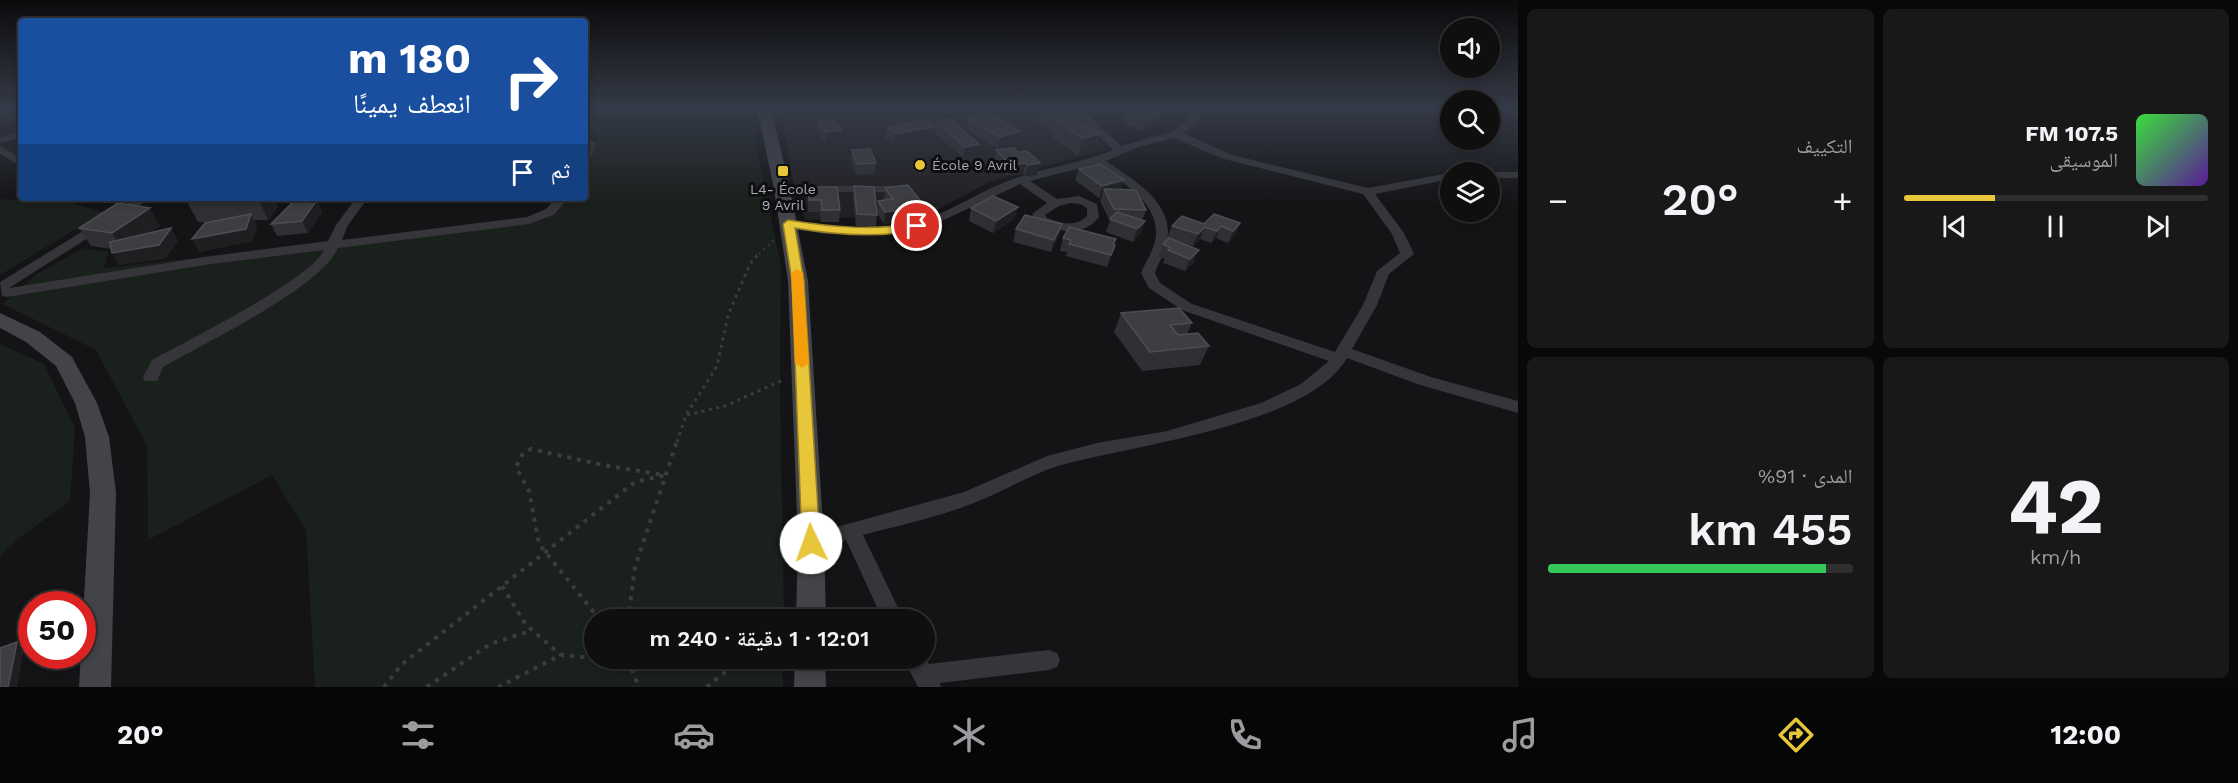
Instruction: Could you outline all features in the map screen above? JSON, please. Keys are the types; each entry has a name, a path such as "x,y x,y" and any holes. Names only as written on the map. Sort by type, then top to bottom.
{"main road":[{"path":"771,140 798,281 811,543 811,609"},
{"path":"0,319 33,337 64,362 86,404 97,437 103,493 95,687"},
{"path":"810,669 810,687"}],"street":[{"path":"1109,140 1119,150"},
{"path":"790,231 907,229 925,224 997,189 1021,180 1098,160 1119,150 1154,140"},
{"path":"1189,140 1228,157 1368,192 1440,178"},
{"path":"0,149 18,161"},
{"path":"1098,160 1155,205 1162,222 1161,243 1148,273 1154,285 1173,300 1203,313 1518,407"},
{"path":"1500,175 1518,175"},
{"path":"1021,180 1055,203 1077,198 1088,203 1093,207 1093,218 1086,231 1066,229 1042,220 1038,214 1055,203"},
{"path":"811,543 968,498 1047,463 1097,448 1167,437 1267,407 1307,388 1336,364 1370,305 1384,271 1407,254 1408,249 1402,239 1370,198 1368,192"},
{"path":"3,290 140,201"},
{"path":"151,377 157,364 292,287 318,267 328,256 331,245 360,201"},
{"path":"3,290 212,260 530,220 550,212 559,201"},
{"path":"851,531 889,609"},
{"path":"922,674 1049,660"}],"lane":[{"path":"782,189 895,189"}],"path":[{"path":"629,609 635,567 686,415 717,366 728,315 750,264 772,240 790,231"},
{"path":"686,415 725,406 802,372"},
{"path":"591,609 539,544 529,491 516,466 522,455 531,449 603,465 666,475"},
{"path":"384,687 401,665 635,482 666,475"},
{"path":"502,586 514,611 530,631 561,655"},
{"path":"427,687 489,644 530,631"},
{"path":"498,687 561,655 584,657"},
{"path":"632,669 639,687"},
{"path":"707,687 729,669"}],"shaded area":[{"path":"597,140 756,140 781,266 780,385 784,609 584,609 584,669 782,669 783,687 315,687 306,530 272,475 148,540 147,446 96,350 3,304 38,273 84,248 108,252 104,268 544,220 566,201 588,201 588,160"},
{"name":"École 9 Avril","path":"786,140 1099,140 1108,149 991,181 931,213 805,220 793,181"},
{"path":"0,199 71,203 104,212 0,275"},
{"path":"0,344 44,364 75,428 70,501 19,538 0,556"}],"building":[{"path":"957,140 974,140 979,144 965,147"},
{"path":"1014,148 1018,152 1027,151 1040,163 1010,165 996,150"},
{"path":"870,149 876,163 857,164 852,150"},
{"path":"1100,164 1124,180 1102,186 1079,169"},
{"path":"908,185 923,204 914,205 916,208 885,212 878,201 893,199 885,188"},
{"path":"854,186 874,187 877,215 857,214"},
{"path":"808,187 837,187 840,210 822,210 821,200 809,200"},
{"path":"1104,189 1136,190 1146,210 1114,209"},
{"path":"993,196 1018,207 996,221 971,208"},
{"path":"294,201 316,201 302,221 271,224"},
{"path":"118,203 150,208 112,233 79,228"},
{"path":"1117,212 1145,221 1137,229 1110,219"},
{"path":"251,214 246,229 192,239 205,223"},
{"path":"1214,214 1240,223 1233,231 1221,226 1217,231 1205,227 1198,234 1172,226 1182,216 1204,224"},
{"path":"1025,215 1062,224 1054,240 1016,229"},
{"path":"1069,227 1116,239 1111,255 1069,244 1071,240 1063,238"},
{"path":"171,228 159,245 112,253 110,242"},
{"path":"1169,238 1199,250 1190,259 1168,250 1171,248 1163,244"},
{"path":"1179,308 1192,323 1170,325 1178,335 1198,333 1209,346 1150,352 1121,313"},
{"path":"17,642 8,687 0,687 0,648"}],"slow traffic":[{"path":"797,273 802,363"}],"place":[{"name":"École 9 Avril","path":"920,165"},
{"name":"L4- École 9 Avril","path":"783,171"}],"route":[{"path":"811,543 798,281 788,224 825,230 864,231 907,229 917,226"}]}
